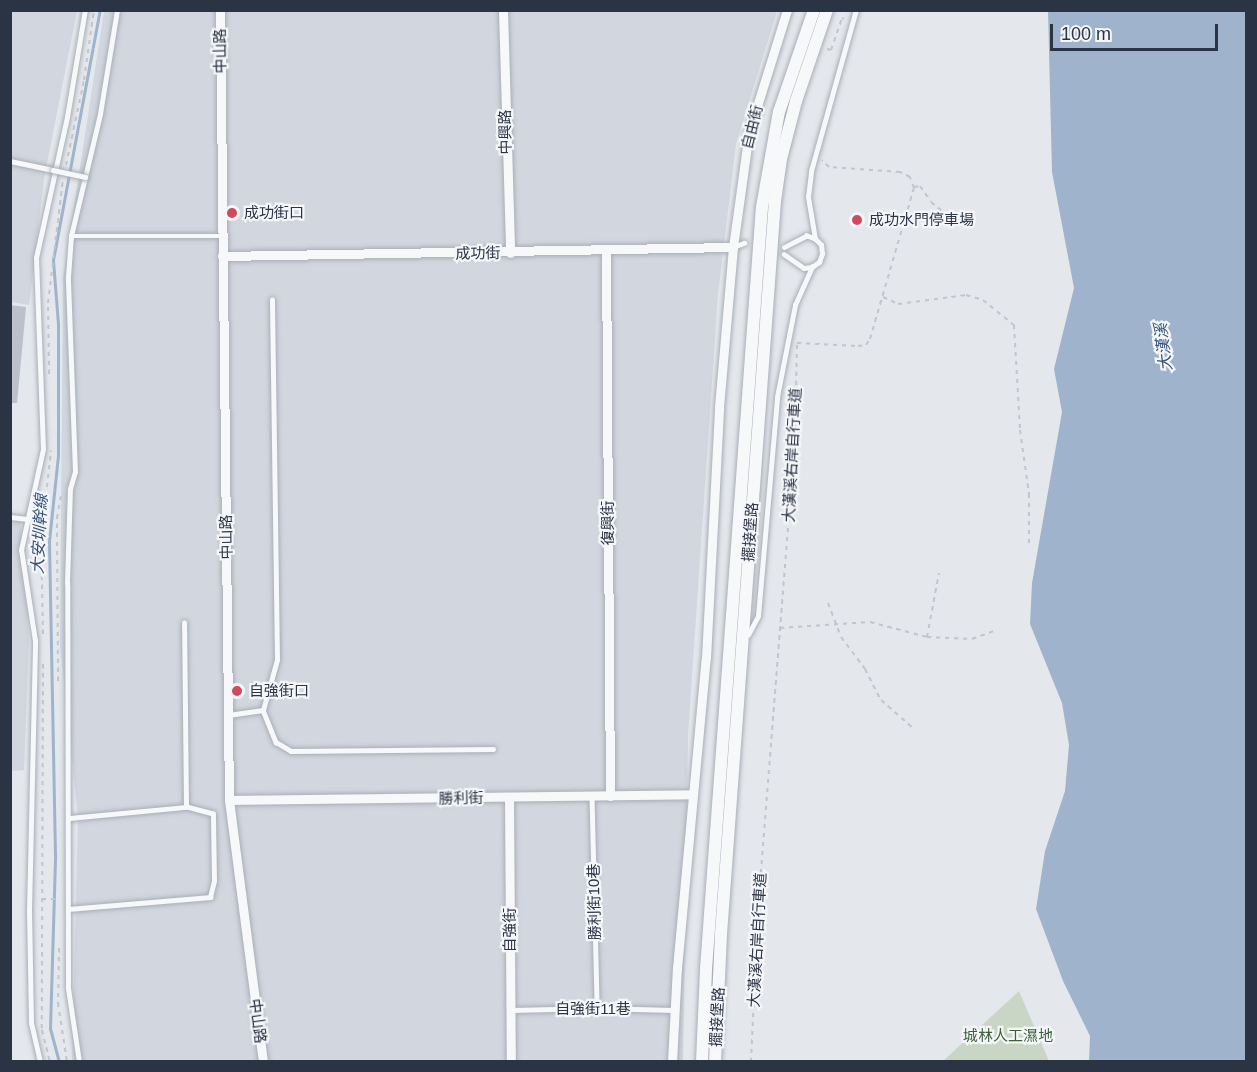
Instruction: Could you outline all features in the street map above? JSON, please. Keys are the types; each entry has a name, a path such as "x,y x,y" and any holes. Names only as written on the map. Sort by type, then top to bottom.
{"street":[{"name":"中山路","path":"220,10 229,800 263,1062"},
{"name":"中興路","path":"503,10 510,253"},
{"name":"自由街","path":"672,1062 677,968 706,658 719,406 733,247 748,132 787,10"},
{"name":"擺接堡路","path":"702,1062 706,969 762,207 768,163 779,112 814,10"},
{"name":"擺接堡路","path":"715,1062 721,934 775,201 781,159 796,101 827,10"},
{"name":"成功街","path":"222,256 510,253 733,247"},
{"name":"復興街","path":"606,250 610,796"},
{"name":"勝利街","path":"229,800 693,794"},
{"name":"自強街","path":"510,798 511,1062"}],"lane":[{"path":"40,1062 31,1023 30,910 35,641 21,549 43,449 36,258 53,170 67,117 85,10"},
{"path":"79,1062 68,988 67,583 70,489 75,472 68,277 72,236 100,114 117,10"},
{"path":"742,645 758,616 777,397 795,305 812,267 819,262 822,254 821,245 815,238 808,197 811,171 856,10"},
{"path":"10,162 85,177"},
{"path":"72,236 222,236"},
{"path":"785,247 800,238 815,238"},
{"name":"成功街","path":"733,247 744,243"},
{"name":"成功街","path":"733,247 744,249"},
{"path":"784,254 789,255 796,265 812,267"},
{"path":"272,300 277,660 263,710 276,742 291,751 493,749"},
{"path":"10,517 28,519"},
{"path":"184,623 186,807"},
{"path":"228,715 263,710"},
{"name":"勝利街10巷","path":"592,796 597,1008"},
{"path":"68,909 210,897 214,881 213,814 186,807 69,818"},
{"name":"自強街11巷","path":"510,1010 597,1008 676,1010"}],"path":[{"path":"49,382 48,303 59,209 84,80 94,10"},
{"path":"827,49 831,50 842,18"},
{"path":"820,156 822,163 829,167 900,172 910,177 914,187 920,186 931,202 946,214"},
{"name":"大漢溪右岸自行車道","path":"751,1062 758,909 795,439 797,343 866,345 870,339 914,187"},
{"path":"883,296 898,304 966,295 983,300 1014,325 1020,430 1029,494 1029,548"},
{"path":"43,636 41,541 51,450"},
{"path":"927,637 939,573"},
{"path":"828,603 834,625 865,669 880,700 914,729"},
{"path":"780,628 870,622 927,637 972,639 994,631"},
{"path":"43,660 42,1030 50,1062"},
{"path":"42,899 60,899"}],"shaded area":[{"path":"10,11 77,11 44,179 29,305 11,302"},
{"path":"104,11 777,11 736,144 718,294 688,736 683,1061 72,1061 78,817 60,645 63,278"},
{"path":"20,518 29,642 24,770 11,771 10,519"}],"green space":[{"name":"城林人工濕地","path":"1019,991 1049,1061 943,1061"}],"water":[{"name":"大漢溪","path":"1048,11 1246,11 1246,1061 1089,1061 1090,1036 1063,981 1036,909 1045,851 1065,791 1069,745 1062,703 1030,624 1032,583 1062,412 1054,369 1074,288 1052,172"}],"building":[{"path":"10,305 26,307 17,403 10,403"}],"waterway":[{"name":"大安圳幹線","path":"59,1062 50,1028 55,855 49,541 58,456 58,324 53,260 100,10"}],"place":[{"name":"成功街口","path":"232,213"},
{"name":"成功水門停車場","path":"857,220"},
{"name":"自強街口","path":"237,691"}]}
